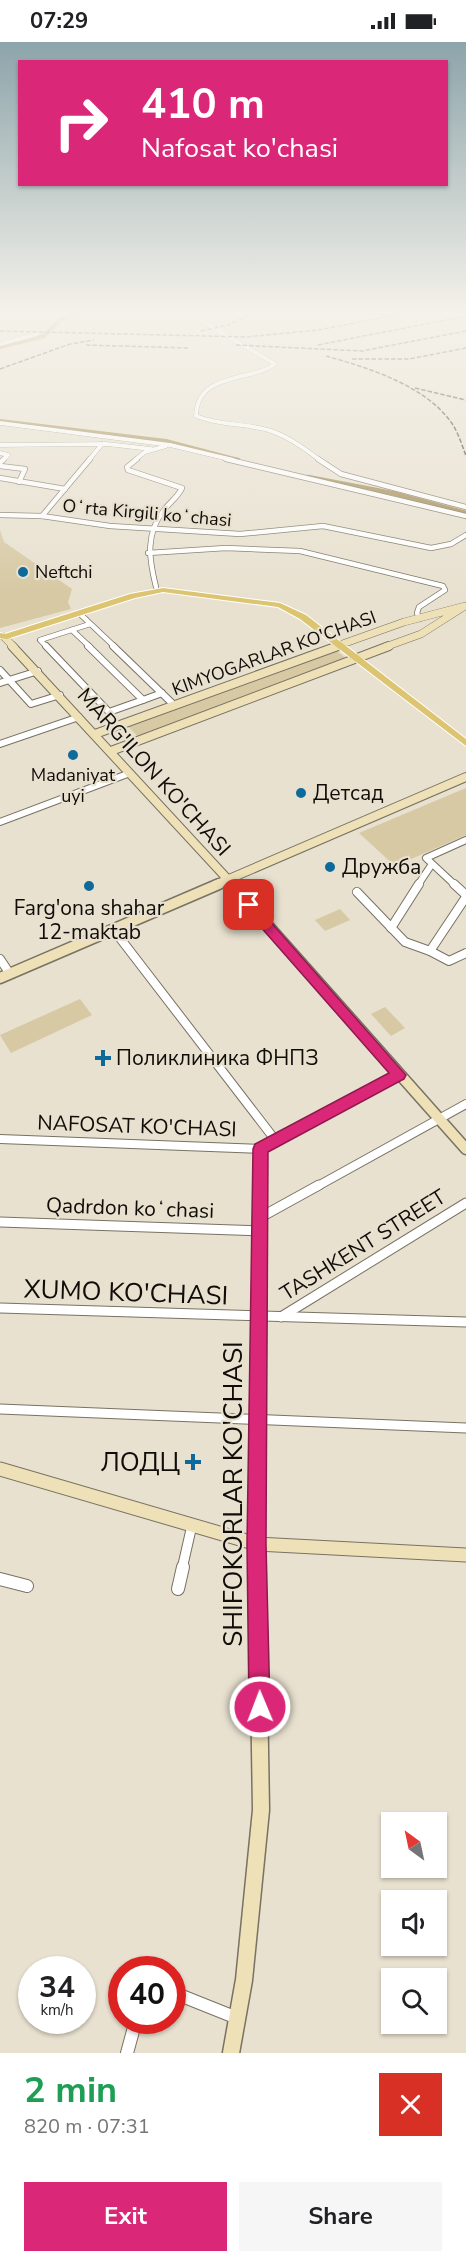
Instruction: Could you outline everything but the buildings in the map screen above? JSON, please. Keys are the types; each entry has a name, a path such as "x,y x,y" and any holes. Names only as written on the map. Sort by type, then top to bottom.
{"main road":[{"path":"1,635 156,587 199,590 288,603 307,614 466,742"},
{"path":"1,635 156,590 199,593 286,607 344,644"},
{"path":"361,658 466,734"}],"street":[{"path":"197,405 196,416 208,421 270,431 294,442 341,474 466,507"},
{"path":"0,423 170,445 466,516 466,524"},
{"path":"0,445 102,444 152,449 170,445"},
{"path":"42,516 102,444"},
{"path":"152,449 137,459 128,470 182,488 180,495 163,511 148,538 148,553 156,587"},
{"path":"0,453 8,455 0,465 25,469 19,482"},
{"path":"0,478 65,489"},
{"name":"Oʻrta Kirgili koʻchasi","path":"0,515 42,516 89,524 152,530 240,534 323,526 431,548 451,544 466,535"},
{"path":"148,553 226,548 300,551 442,586 445,590 441,594 419,607 417,613 420,619"},
{"name":"KIMYOGARLAR KO'CHASI","path":"95,734 409,621 466,606"},
{"name":"KIMYOGARLAR KO'CHASI","path":"111,751 361,658 427,630 466,606"},
{"path":"79,613 174,705"},
{"path":"409,621 421,624 427,630"},
{"path":"90,624 40,640 109,712 162,693"},
{"path":"72,630 142,700"},
{"name":"MARG'ILON KO'CHASI","path":"1,635 60,694 466,1149"},
{"path":"0,670 31,704 60,694"},
{"path":"0,683 38,671"},
{"path":"0,744 79,717"},
{"path":"0,822 130,773"},
{"path":"0,978 466,777"},
{"path":"430,951 466,896 426,858 466,840"},
{"path":"391,928 432,864"},
{"path":"357,892 405,942 430,951 448,961 466,953"},
{"path":"113,929 276,1141"},
{"path":"0,959 10,974"},
{"name":"NAFOSAT KO'CHASI","path":"0,1139 261,1149 399,1075"},
{"path":"261,1217 466,1104"},
{"name":"SHIFOKORLAR KO'CHASI","path":"231,2053 244,1980 261,1810 257,1544 261,1149"},
{"name":"TASHKENT STREET","path":"280,1318 466,1203"},
{"name":"Qadrdon koʻchasi","path":"0,1222 260,1231"},
{"name":"XUMO KO'CHASI","path":"0,1308 259,1318 466,1322"},
{"path":"0,1409 466,1428"},
{"path":"0,1469 257,1544 466,1554"},
{"path":"178,1589 192,1525"},
{"path":"0,1579 27,1586"},
{"path":"186,1998 237,2018"},
{"path":"128,2053 133,2034"}],"shaded area":[{"name":"Neftchi","path":"0,530 4,542 72,589 68,602 71,609 0,628"},
{"path":"333,648 351,662 141,740 125,723"},
{"path":"466,788 466,835 395,866 359,833"},
{"path":"340,909 350,920 325,931 315,920"},
{"path":"80,999 92,1015 11,1053 0,1035"},
{"path":"385,1007 405,1028 391,1036 371,1014"}],"waterway":[{"path":"0,421 166,441 238,460 232,459"},
{"path":"308,477 392,493 466,513"}],"railway":[{"path":"435,405 451,422 466,456"}],"place":[{"name":"Neftchi","path":"23,572"},
{"name":"Madaniyat uyi","path":"73,755"},
{"name":"Детсад","path":"301,793"},
{"name":"Дружба","path":"330,867"},
{"name":"Farg'ona shahar 12-maktab","path":"89,886"},
{"name":"Поликлиника ФНПЗ","path":"103,1058"},
{"name":"ЛОДЦ","path":"193,1462"}],"route":[{"path":"249,905 399,1075 261,1149 257,1544 260,1707"}]}
